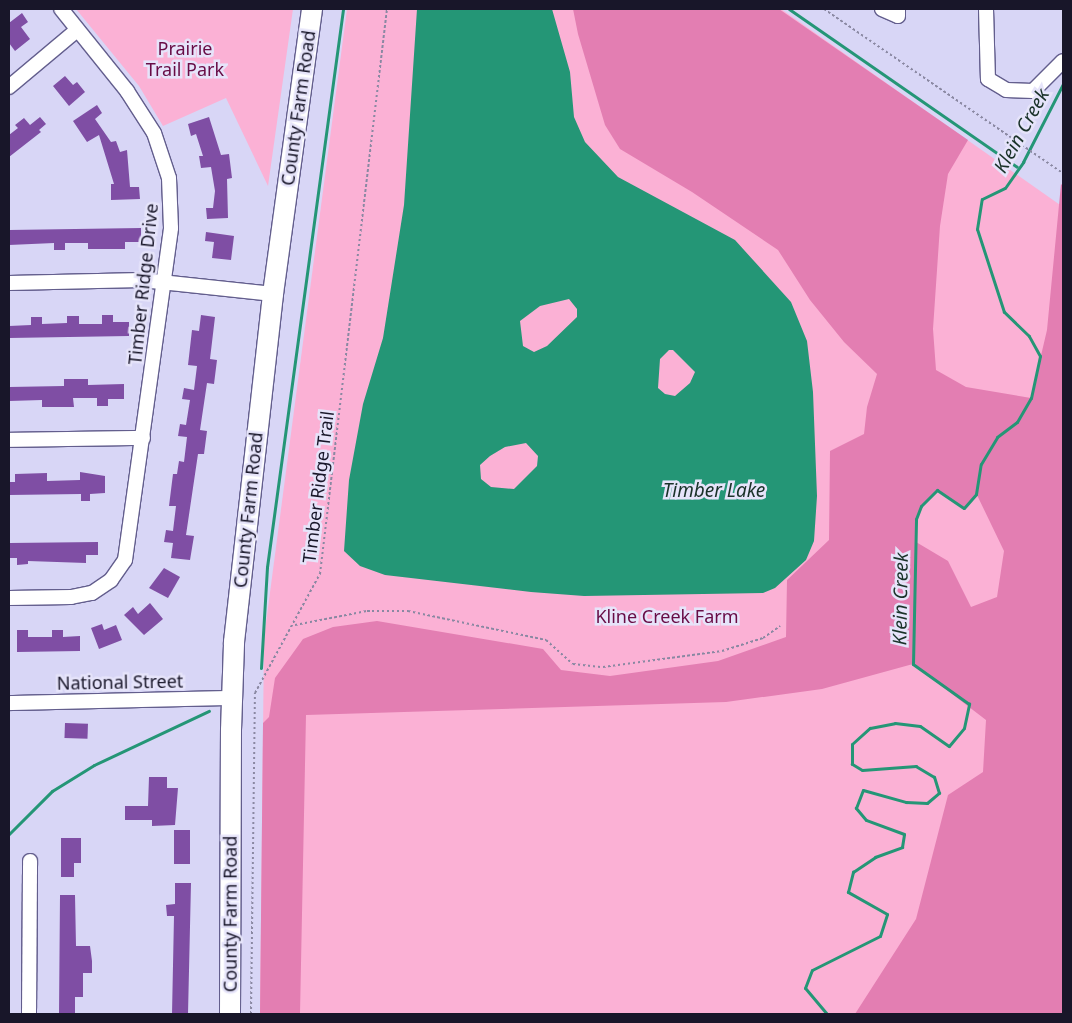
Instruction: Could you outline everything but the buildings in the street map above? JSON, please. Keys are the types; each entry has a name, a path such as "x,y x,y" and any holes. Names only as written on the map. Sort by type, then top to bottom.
{"main road":[{"name":"County Farm Road","path":"230,1014 232,698 240,569 273,294 312,9"}],"street":[{"name":"Timber Ridge Drive","path":"9,598 71,597 103,587 119,572 125,560 164,281 172,204 163,155 141,111 60,9"},
{"path":"882,9 898,16 898,9"},
{"path":"986,9 988,79 1006,90 1033,91 1063,61"},
{"path":"9,87 77,30"},
{"path":"9,283 164,281 273,294"},
{"path":"9,440 143,438"},
{"name":"National Street","path":"9,703 232,698"},
{"path":"29,1014 30,861"}],"path":[{"name":"Timber Ridge Trail","path":"251,1014 255,693 295,625 320,574 387,9"},
{"path":"824,9 1063,173"},
{"path":"295,625 367,611 408,611 546,640 572,664 603,667 722,651 763,638 780,626"}],"green space":[{"name":"Prairie Trail Park","path":"76,9 293,9 268,186 226,98 163,126 139,86"},
{"name":"Kline Creek Farm","path":"347,9 781,9 1063,207 1063,1014 260,1014 264,638"}],"shaded area":[{"path":"573,9 779,9 968,140 948,174 940,226 933,329 936,370 966,387 1031,398 1047,330 1061,184 1063,186 1063,1014 855,1014 916,919 948,795 983,772 986,720 913,664 822,689 726,702 306,715 300,1014 260,1014 263,723 269,717 275,678 303,639 333,627 377,621 543,649 561,670 610,676 718,661 786,637 787,580 829,540 830,451 864,434 867,407 877,374 844,342 810,300 778,250 692,192 620,149 605,125 578,34","holes":["937,490 964,508 977,495 1004,551 997,597 971,607 948,561 916,542 916,519 921,506"]}],"water":[{"name":"Timber Lake","path":"417,9 552,9 570,72 574,117 585,142 618,177 735,240 791,302 807,341 813,392 817,496 814,541 806,560 775,588 763,593 584,596 531,592 385,575 360,566 344,551 349,480 363,404 383,338 404,205","holes":["569,299 577,309 577,317 547,346 534,352 523,346 520,321 540,306","669,350 673,350 695,372 690,383 675,396 665,394 658,388 660,359","526,443 538,456 537,466 514,489 491,487 481,479 480,465 505,447"]}],"waterway":[{"path":"261,668 267,567 343,9"},
{"path":"789,9 1017,167"},
{"name":"Klein Creek","path":"827,1014 805,988 812,970 880,936 887,914 848,892 853,872 875,857 902,847 904,834 866,820 856,808 863,790 906,802 927,803 939,793 934,777 916,766 862,770 852,764 852,744 870,728 895,723 920,726 949,746 964,728 969,704 913,664 916,519 921,506 937,490 964,508 976,494 981,464 997,437 1017,422 1031,398 1040,356 1029,336 1004,312 977,229 982,199 1005,188 1023,162 1063,84"},
{"path":"9,834 52,791 94,765 209,711"}]}
